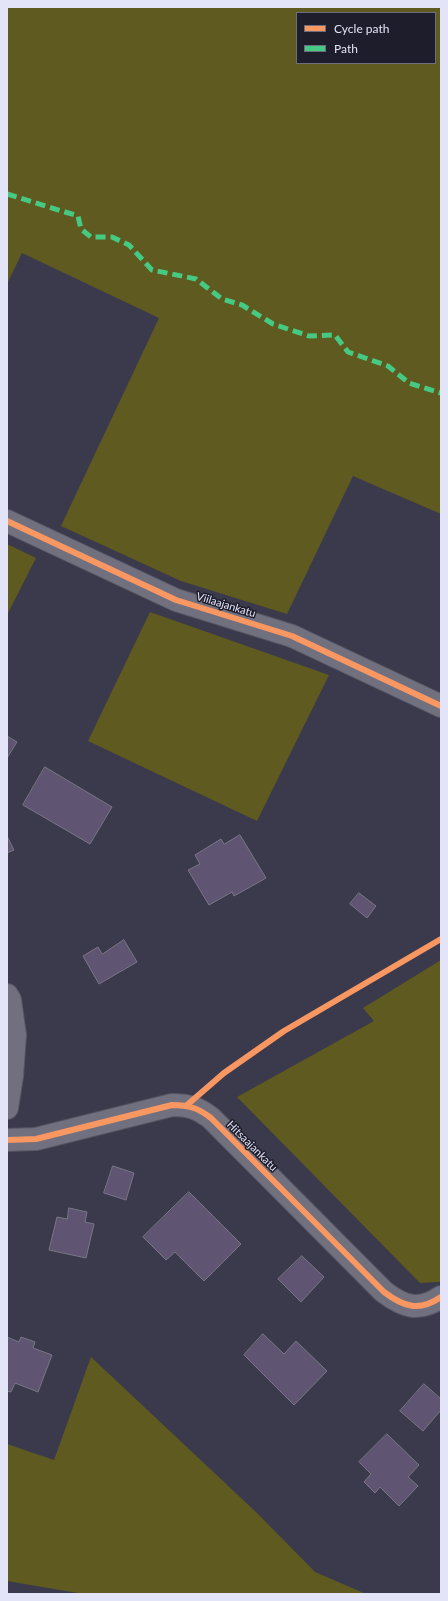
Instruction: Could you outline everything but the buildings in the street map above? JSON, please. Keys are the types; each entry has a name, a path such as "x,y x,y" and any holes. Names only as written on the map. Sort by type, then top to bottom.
{"street":[{"name":"Viilaajankatu","path":"7,521 176,600 292,636 441,706"},
{"path":"7,995 10,1000 15,1035 12,1076 7,1108"},
{"name":"Hitsaajankatu","path":"7,1140 36,1139 172,1106 187,1105 200,1110 211,1118 384,1292 398,1302 415,1306 429,1305 441,1297"}],"shaded area":[{"path":"7,7 441,7 441,514 353,476 287,614 181,581 61,526 159,318 22,253 7,284"},
{"path":"7,544 36,558 7,615"},
{"path":"150,612 329,675 257,821 88,741"},
{"path":"441,960 441,1280 439,1282 420,1283 237,1097 374,1021 363,1008"},
{"path":"91,1357 257,1513 315,1572 366,1594 84,1594 7,1581 7,1444 54,1460"}],"marked path":[{"path":"7,194 78,216 81,229 91,237 112,237 129,245 152,270 196,279 222,299 242,305 273,324 309,336 335,335 348,352 388,366 409,383 441,393"}],"cycle path":[{"path":"7,521 176,600 292,636 441,706"},
{"path":"187,1105 224,1073 284,1031 441,939"},
{"path":"7,1140 36,1139 172,1105 193,1108 211,1118 384,1292 398,1301 412,1306 426,1305 441,1297"}]}
